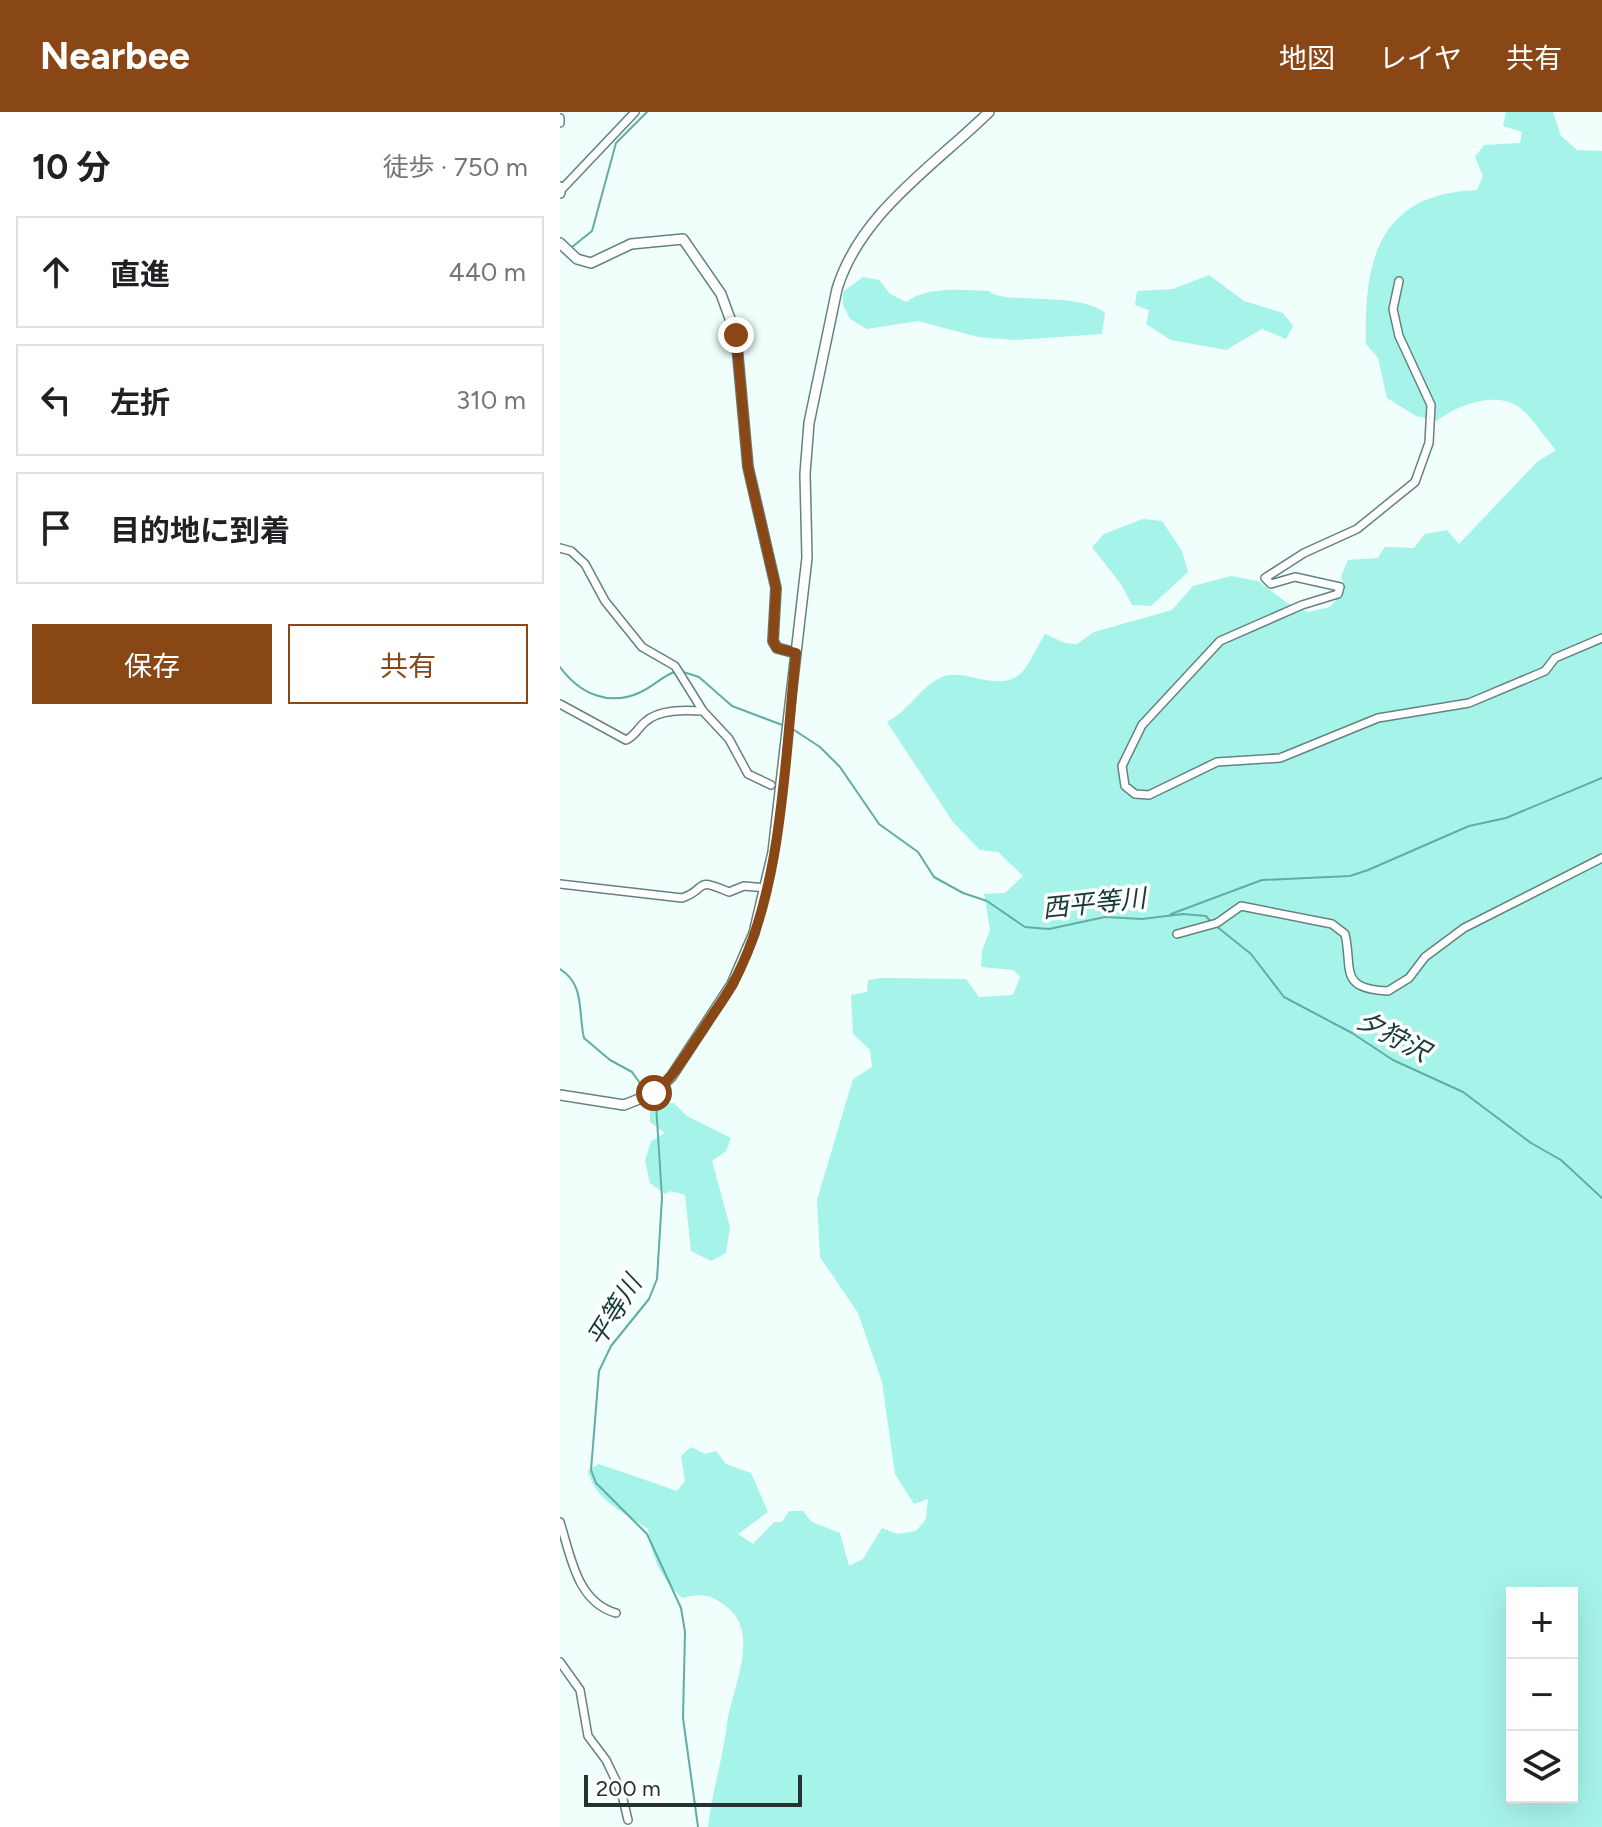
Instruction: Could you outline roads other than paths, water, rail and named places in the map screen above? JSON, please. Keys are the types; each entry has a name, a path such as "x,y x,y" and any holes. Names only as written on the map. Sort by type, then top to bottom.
{"street":[{"path":"561,190 635,112"},
{"path":"560,1095 624,1105 654,1093 671,1077 732,984 754,933 767,888 807,558 807,436 844,267 858,241 883,212 989,112"},
{"path":"565,248 591,263 631,244 683,239 721,294 736,335 748,467 776,588 773,641 777,648 796,653"},
{"path":"1399,281 1393,309 1397,328 1405,357 1427,392 1431,405 1429,443 1415,482 1357,529 1304,553 1265,578 1271,584 1295,577 1340,587 1338,594 1302,605 1220,641 1142,725 1122,766 1125,786 1135,794 1149,795 1217,762 1280,758 1378,718 1469,703 1545,671 1555,658 1602,638"},
{"path":"560,548 571,551 585,564 605,601 642,647 675,667 703,711 729,739 748,774 771,785"},
{"path":"560,704 626,740 647,720 670,711 703,711"},
{"path":"1177,934 1217,923 1241,906 1332,924 1345,934 1348,973 1356,983 1388,991 1409,978 1425,957 1464,928 1602,858"},
{"path":"560,884 682,898 690,895 698,885 709,883 729,892 750,885 767,888"},
{"path":"560,1522 587,1595 595,1606 616,1613"},
{"path":"560,1662 580,1690 588,1736 611,1770 628,1820"}],"waterway":[{"name":"西平等川","path":"572,247 592,231 616,143 647,112"},
{"name":"西平等川","path":"560,667 586,691 607,698 641,692 674,672"},
{"name":"西平等川","path":"680,671 699,677 732,706 785,726"},
{"name":"西平等川","path":"791,728 820,747 840,767 879,824 918,852 934,877 963,893 987,901 1025,927 1049,929 1105,917 1142,919 1183,914 1206,916 1211,922"},
{"path":"1171,914 1262,880 1350,876 1469,826 1506,818 1602,778"},
{"name":"夕狩沢","path":"1216,926 1251,954 1284,997 1352,1033 1393,1060 1463,1092 1531,1143 1561,1160 1602,1198"},
{"name":"平等川","path":"560,969 568,975 577,991 584,1038 610,1060 632,1072 647,1093"},
{"name":"平等川","path":"651,1097 656,1104 662,1198 657,1279 649,1299 611,1346 599,1371 591,1470 596,1483 647,1534 681,1608 685,1632 683,1718 698,1827"}]}
